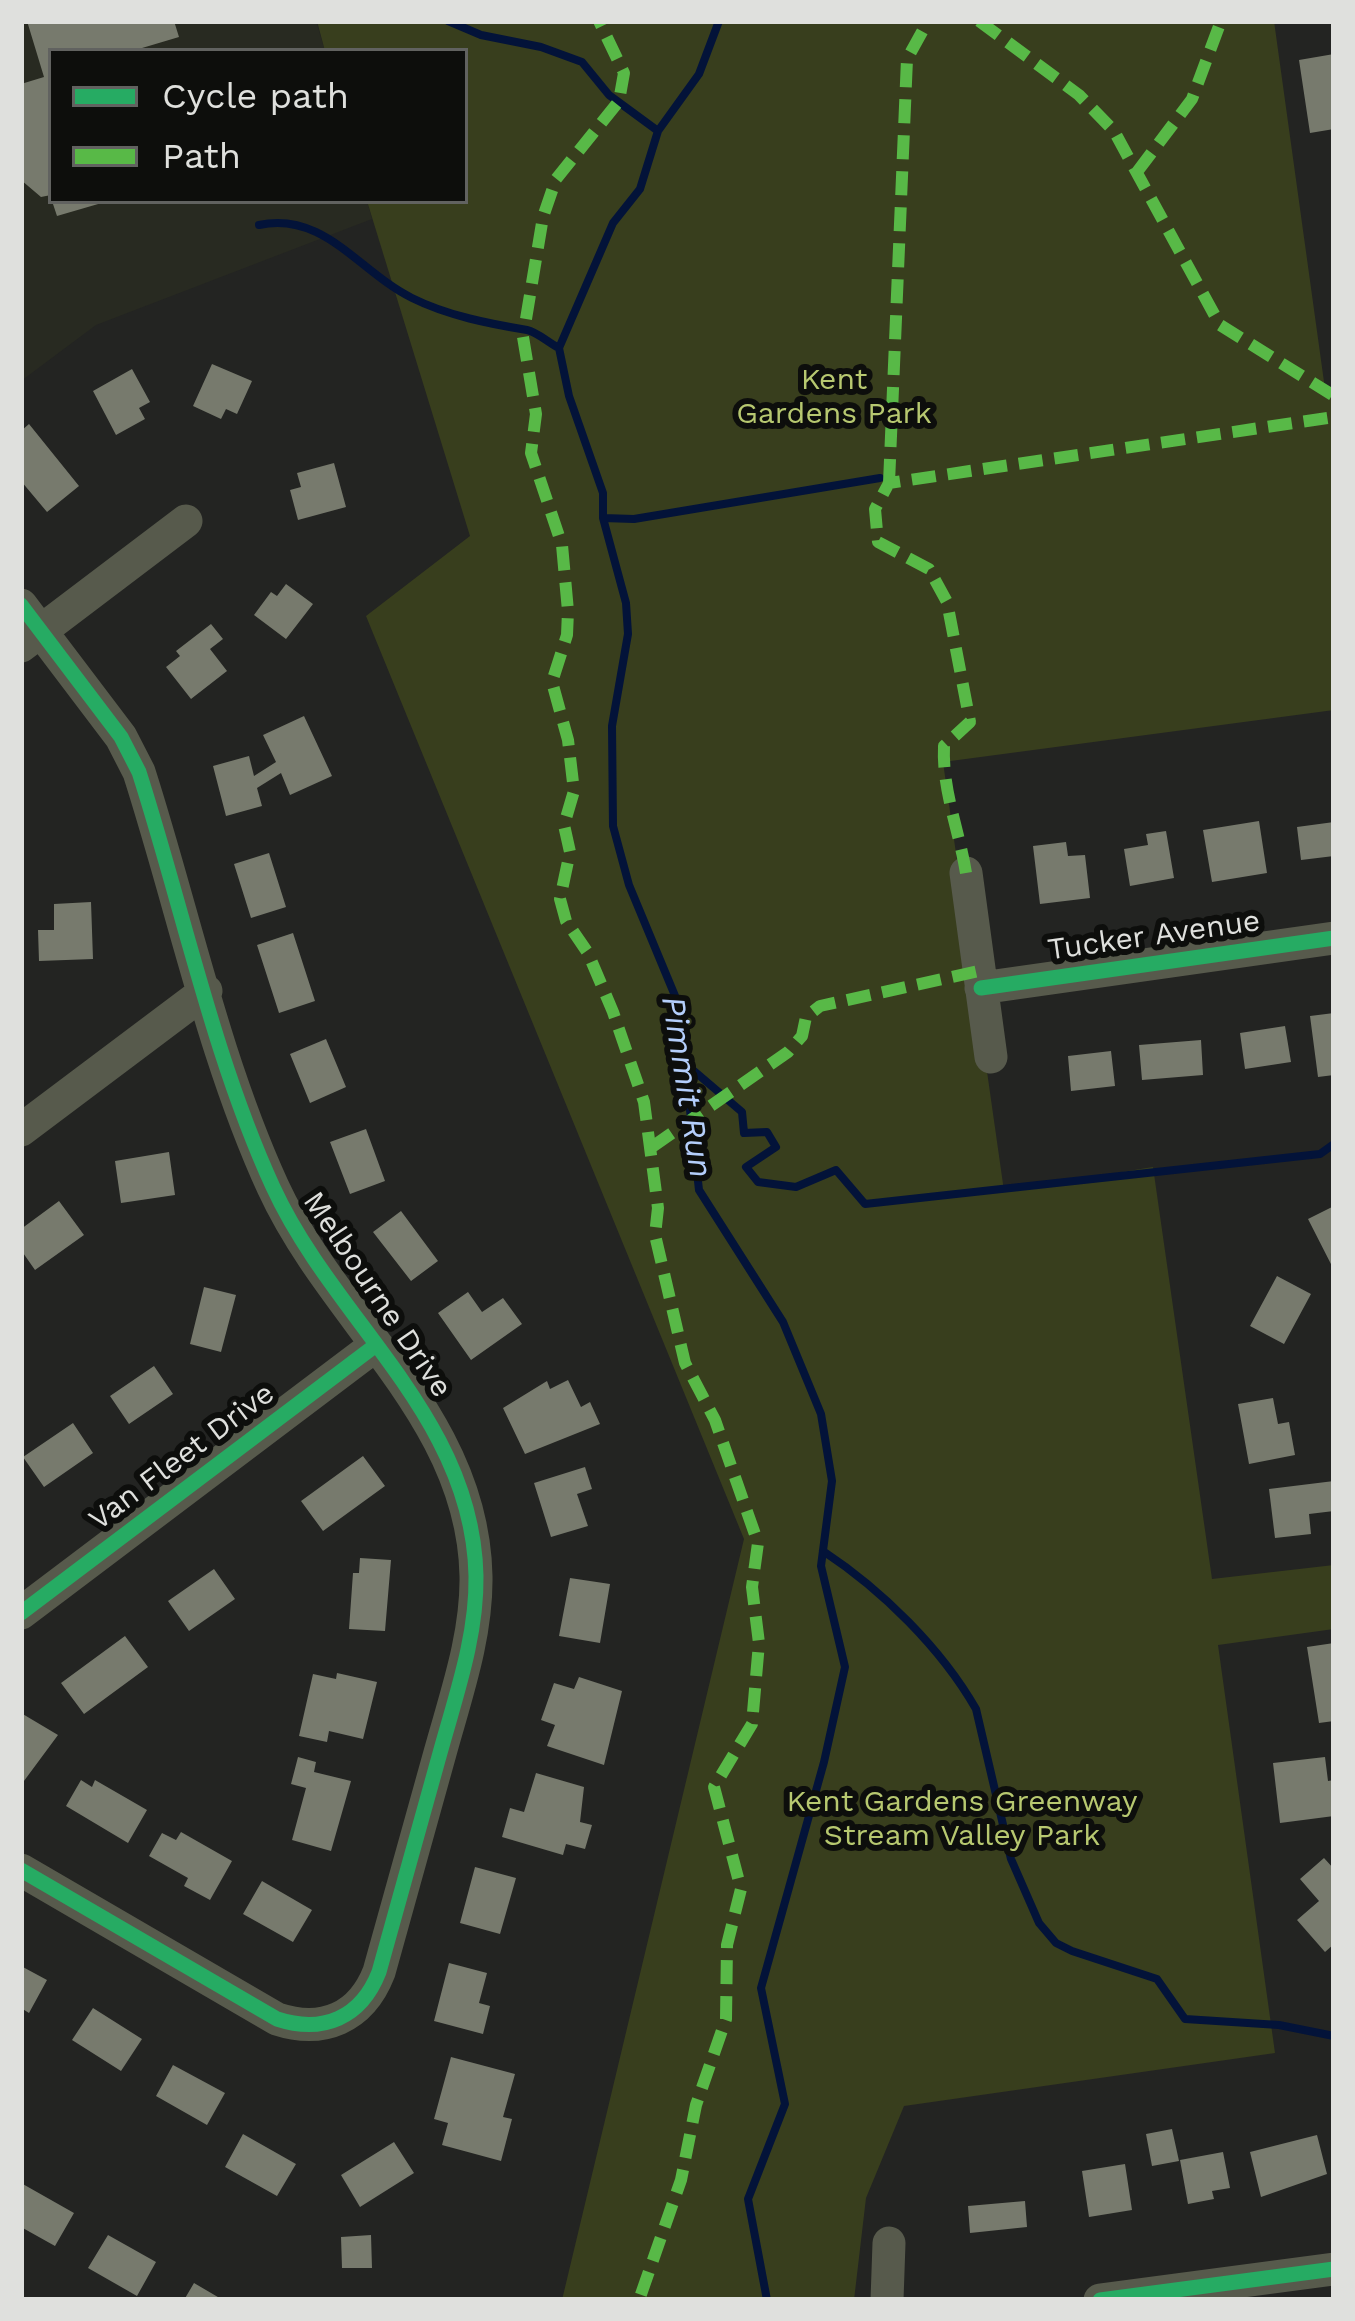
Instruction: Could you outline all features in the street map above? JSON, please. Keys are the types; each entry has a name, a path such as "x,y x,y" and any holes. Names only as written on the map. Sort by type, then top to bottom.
{"street":[{"path":"28,628 186,520"},
{"name":"Melbourne Drive","path":"21,1870 277,2019 325,2039 360,2006 379,1972 474,1618 476,1574 461,1485 419,1401 309,1252 275,1193 248,1130 140,772 121,737 28,628"},
{"path":"966,873 991,1057"},
{"name":"Tucker Avenue","path":"981,988 1334,938"},
{"path":"21,1130 206,991"},
{"name":"Van Fleet Drive","path":"21,1613 376,1345"},
{"path":"887,2300 889,2242"},
{"path":"1100,2300 1320,2280"}],"shaded area":[{"path":"21,21 316,21 324,48 48,48 48,204 368,204 372,219 96,325 21,381"}],"green space":[{"path":"317,21 1274,21 1325,389 1334,388 1334,710 943,762 1004,1191 1153,1167 1212,1579 1334,1565 1334,1629 1218,1645 1275,2053 904,2106 866,2198 854,2300 562,2300 744,1539 366,616 470,536 368,204 468,204 468,48 324,48"}],"building":[{"path":"27,21 174,21 179,37 142,48 48,48 48,196 41,197 21,180 21,84 44,77"},
{"path":"1334,54 1334,129 1310,133 1299,60"},
{"path":"53,204 98,204 57,216"},
{"path":"212,364 252,381 237,414 226,409 221,419 193,406"},
{"path":"132,369 150,402 139,408 145,419 116,435 93,391"},
{"path":"29,424 79,486 47,512 21,481 21,431"},
{"path":"334,463 346,507 298,520 290,490 301,487 297,473"},
{"path":"286,584 313,604 286,639 254,615 271,592 277,596"},
{"path":"211,624 223,639 210,649 227,671 191,699 166,667 180,656 176,651"},
{"path":"304,716 332,776 290,795 281,773 257,788 262,806 226,816 213,766 249,756 254,776 276,762 263,735"},
{"path":"1259,821 1267,873 1212,882 1203,830"},
{"path":"1334,822 1334,856 1301,860 1297,827"},
{"path":"1166,831 1174,878 1130,886 1124,849 1148,845 1146,834"},
{"path":"1066,842 1068,856 1085,855 1090,898 1040,904 1033,846"},
{"path":"269,853 286,907 251,918 234,864"},
{"path":"91,902 93,959 39,961 38,930 54,930 54,904"},
{"path":"293,933 315,1001 279,1013 257,945"},
{"path":"1334,1013 1334,1075 1318,1077 1310,1016"},
{"path":"1285,1026 1291,1062 1245,1069 1240,1033"},
{"path":"326,1039 346,1087 310,1103 290,1054"},
{"path":"1201,1040 1203,1075 1142,1080 1139,1045"},
{"path":"1111,1051 1115,1086 1071,1091 1068,1056"},
{"path":"366,1129 385,1181 350,1194 330,1142"},
{"path":"169,1152 175,1195 121,1203 115,1161"},
{"path":"59,1201 84,1235 35,1270 21,1250 21,1229"},
{"path":"1334,1206 1334,1270 1308,1219"},
{"path":"401,1211 438,1261 411,1281 373,1232"},
{"path":"1277,1276 1311,1294 1284,1344 1250,1326"},
{"path":"204,1287 236,1295 221,1352 190,1344"},
{"path":"468,1292 482,1312 503,1298 522,1324 471,1360 438,1313"},
{"path":"154,1366 173,1394 129,1424 110,1396"},
{"path":"568,1380 581,1407 590,1402 600,1424 525,1454 503,1408 547,1381 550,1389"},
{"path":"1273,1398 1278,1424 1289,1422 1295,1455 1249,1464 1238,1404"},
{"path":"73,1423 93,1453 44,1487 23,1457"},
{"path":"363,1456 385,1486 323,1531 301,1501"},
{"path":"585,1467 592,1489 577,1494 588,1526 551,1537 534,1483"},
{"path":"1334,1481 1334,1511 1309,1514 1311,1534 1275,1538 1269,1489"},
{"path":"360,1558 391,1560 385,1631 349,1629 353,1573 359,1573"},
{"path":"214,1569 235,1599 189,1631 168,1601"},
{"path":"570,1578 610,1584 600,1643 559,1636"},
{"path":"125,1636 148,1667 84,1714 61,1683"},
{"path":"1334,1643 1334,1721 1319,1723 1307,1647"},
{"path":"337,1673 377,1682 363,1739 329,1731 327,1742 299,1736 313,1674 336,1679"},
{"path":"579,1677 622,1691 604,1765 547,1746 555,1725 541,1720 554,1683 574,1689"},
{"path":"21,1713 58,1735 21,1785"},
{"path":"298,1757 316,1762 314,1772 351,1781 331,1851 292,1840 306,1788 291,1784"},
{"path":"1325,1757 1328,1781 1334,1780 1334,1816 1280,1823 1273,1763"},
{"path":"536,1773 584,1787 580,1822 592,1825 585,1849 566,1844 563,1855 502,1837 510,1808 524,1812"},
{"path":"81,1780 92,1787 95,1780 147,1810 128,1843 66,1806"},
{"path":"181,1832 232,1861 210,1900 184,1886 188,1878 149,1856 162,1833 176,1840"},
{"path":"1324,1858 1334,1869 1334,1944 1325,1952 1297,1920 1319,1901 1300,1879"},
{"path":"475,1867 516,1878 500,1934 460,1923"},
{"path":"262,1881 312,1910 293,1942 243,1914"},
{"path":"449,1963 487,1973 479,2003 490,2006 483,2034 434,2021"},
{"path":"21,1966 47,1980 29,2013 21,2008"},
{"path":"93,2008 142,2039 121,2071 72,2040"},
{"path":"451,2057 515,2074 503,2117 512,2119 501,2161 442,2145 448,2123 434,2119"},
{"path":"173,2065 225,2093 207,2125 156,2096"},
{"path":"1172,2129 1179,2161 1152,2166 1146,2134"},
{"path":"243,2134 296,2164 277,2196 225,2167"},
{"path":"1317,2135 1327,2174 1261,2197 1250,2152"},
{"path":"394,2142 414,2173 360,2207 341,2175"},
{"path":"1223,2152 1230,2188 1212,2191 1214,2199 1188,2204 1180,2160"},
{"path":"1125,2164 1132,2210 1089,2217 1082,2171"},
{"path":"21,2183 74,2213 55,2246 21,2227"},
{"path":"1025,2201 1027,2227 970,2233 968,2206"},
{"path":"108,2235 156,2262 137,2296 88,2268"},
{"path":"371,2235 372,2268 342,2268 341,2237"},
{"path":"194,2283 223,2300 184,2300"}],"waterway":[{"path":"448,21 481,35 541,47 582,62 609,95 658,131"},
{"name":"Pimmit Run","path":"719,21 699,74 658,131 640,189 613,223 559,348 569,396 603,493 603,518 626,603 628,634 612,726 613,826 629,885 678,1003 699,1190 783,1322 821,1414 832,1481 821,1566 845,1667 824,1762 761,1988 785,2104 748,2199 767,2300"},
{"path":"259,225 303,227 340,246 412,298 455,314 531,331 559,348"},
{"path":"603,518 634,519 880,478"},
{"path":"687,1065 742,1112 744,1133 767,1132 776,1147 746,1167 758,1182 796,1187 836,1170 865,1204 1320,1154 1334,1144"},
{"path":"823,1551 908,1622 946,1664 976,1709 1011,1859 1039,1923 1056,1943 1157,1979 1185,2019 1279,2025 1334,2036"}],"marked path":[{"path":"526,319 543,217 556,179 619,101 624,73 599,21"},
{"path":"889,483 907,59 928,21"},
{"path":"979,21 1079,95 1114,131 1220,325 1334,396"},
{"path":"1137,172 1192,99 1221,21"},
{"path":"523,337 536,414 531,453 562,545 568,611 567,635 552,682 568,740 574,791 564,825 570,852 560,899 566,921 588,953 613,1012 644,1102 658,1208 655,1235 685,1363 715,1420 758,1543 752,1587 759,1643 752,1724 714,1787 741,1889 727,1945 726,2019 696,2105 681,2180 639,2300"},
{"path":"966,873 948,794 944,746 970,722 947,602 929,569 878,542 875,509 889,483 1334,417"},
{"path":"652,1147 788,1052 802,1036 806,1017 820,1006 979,971"}],"cycle path":[{"path":"21,605 121,737 139,772 216,1034 252,1137 299,1236 397,1373 452,1467 469,1519 476,1576 464,1665 379,1972 351,2011 325,2023 277,2019 21,1870"},
{"path":"981,988 1334,938"},
{"path":"21,1613 376,1345"},
{"path":"1100,2300 1334,2269"}],"park label":[{"name":"Kent Gardens Park","path":"834,398"},
{"name":"Kent Gardens Greenway Stream Valley Park","path":"962,1819"}]}
